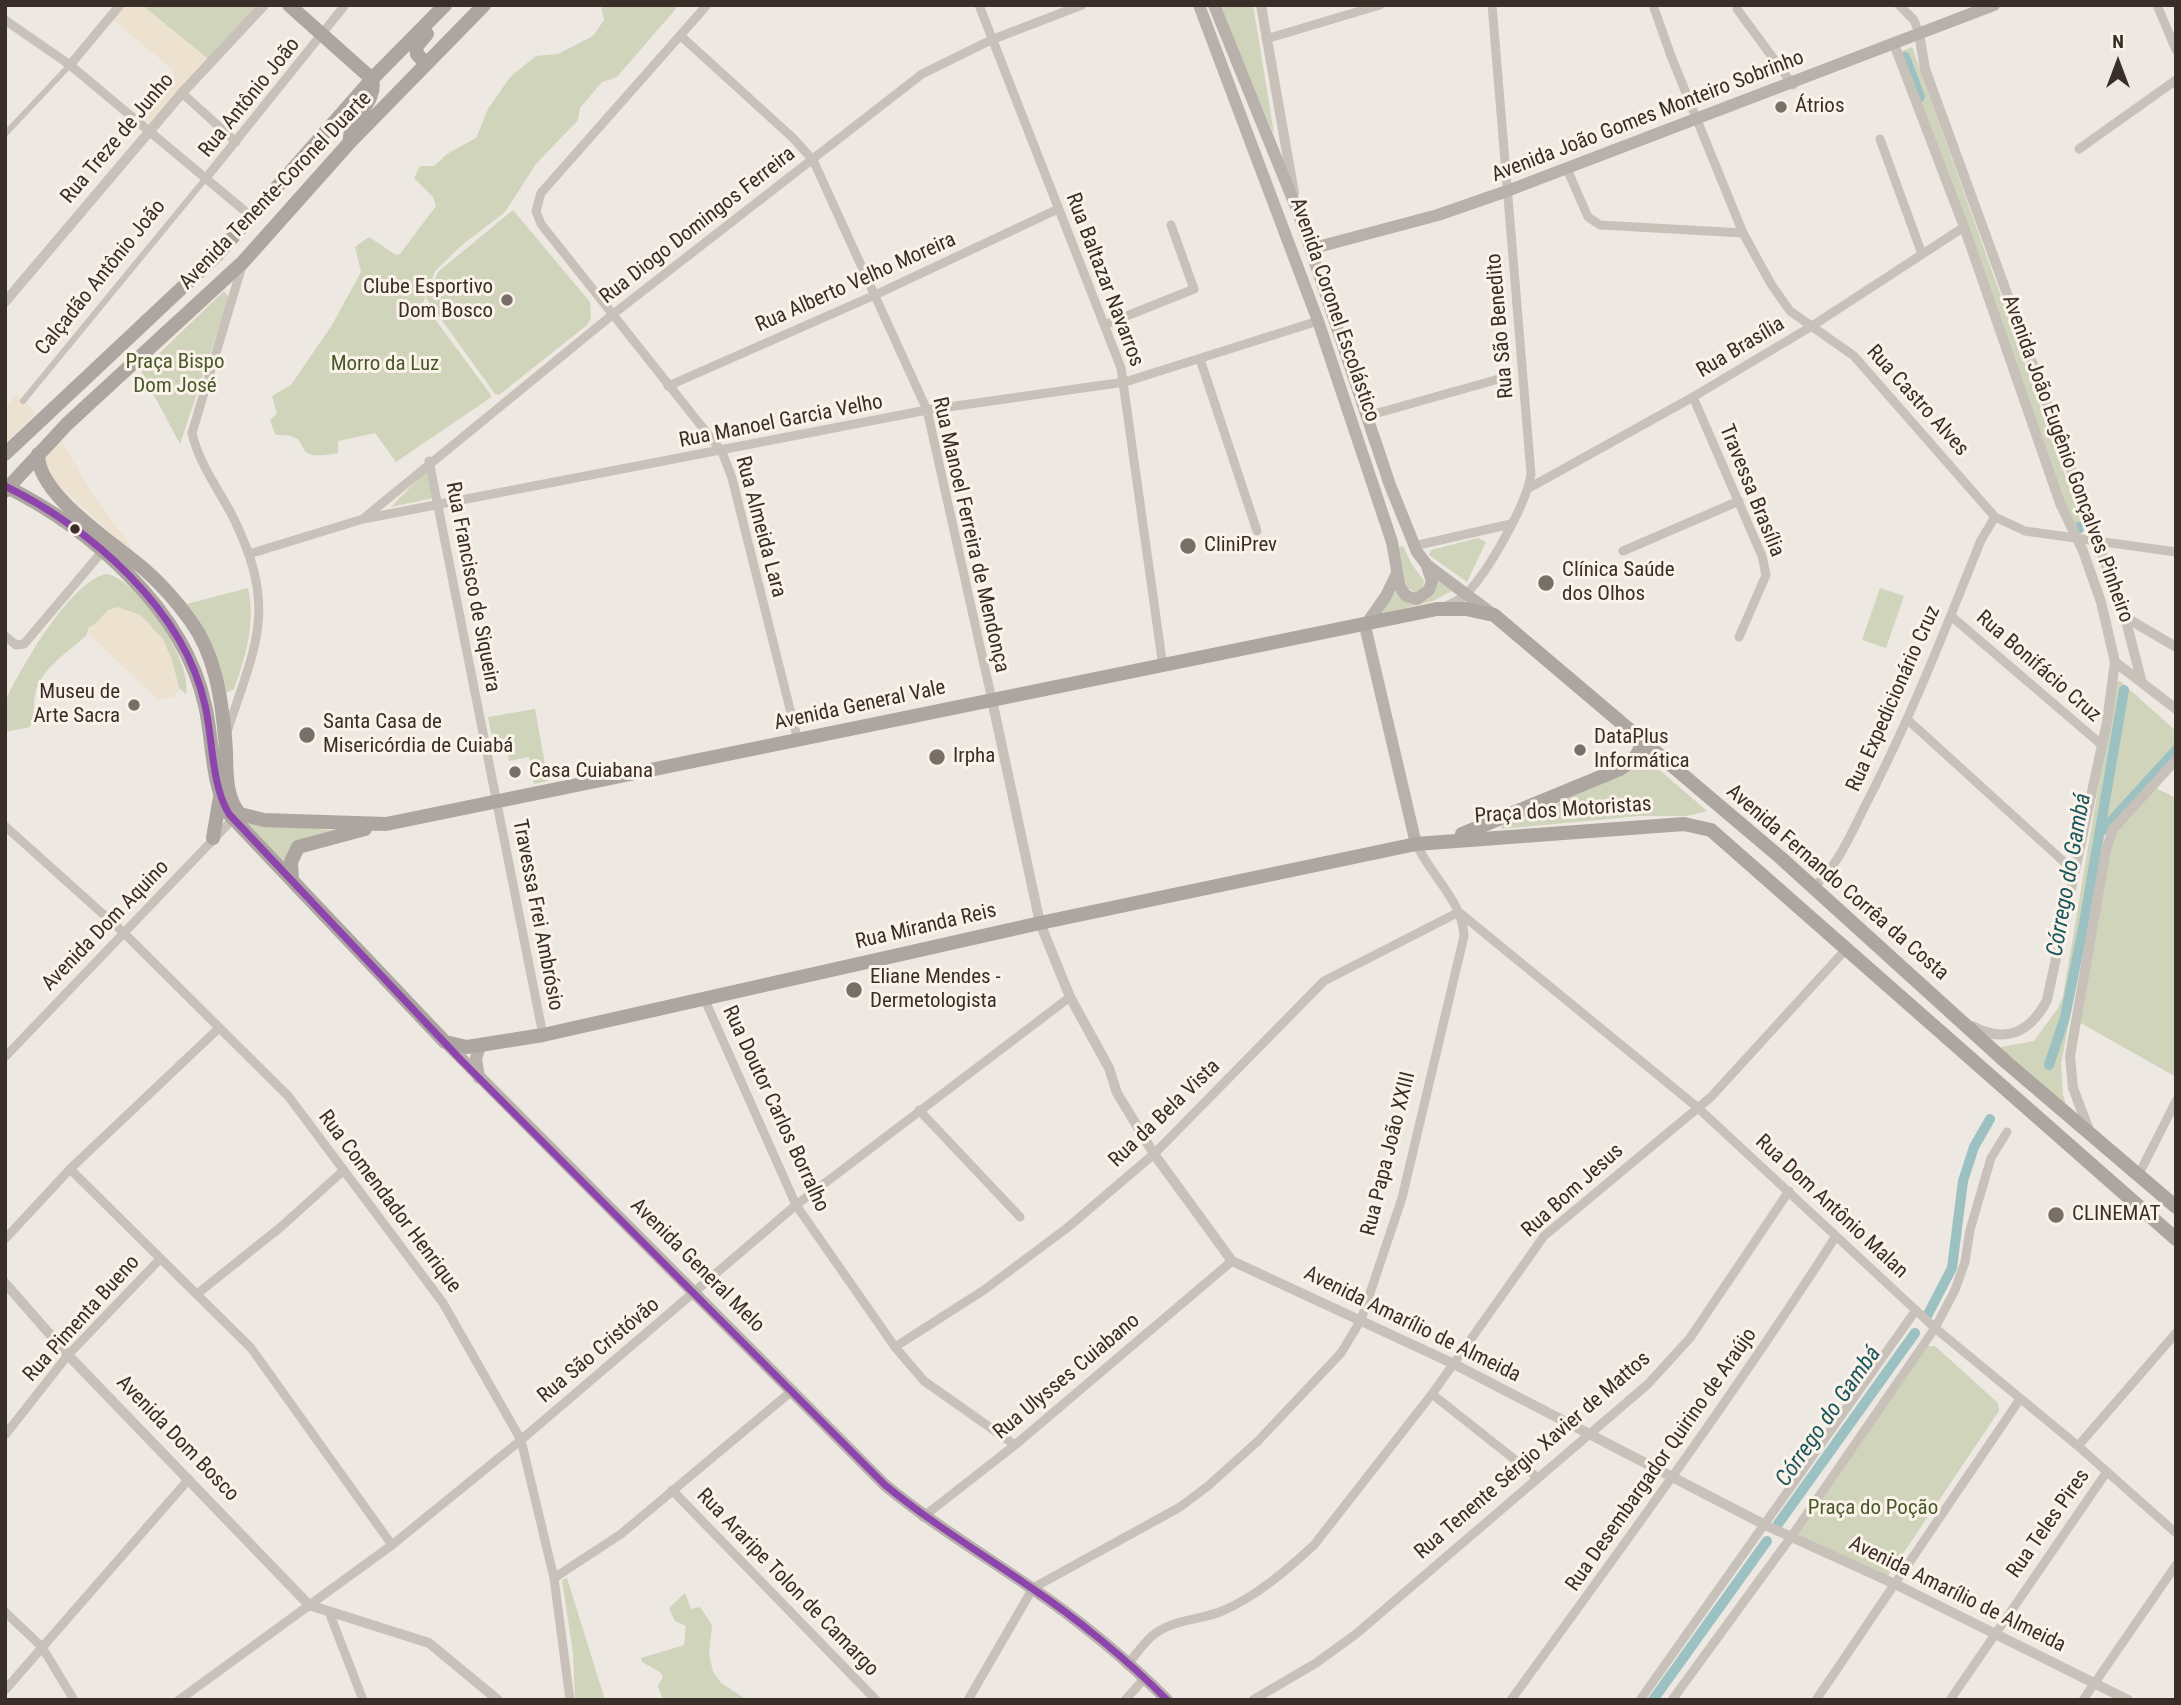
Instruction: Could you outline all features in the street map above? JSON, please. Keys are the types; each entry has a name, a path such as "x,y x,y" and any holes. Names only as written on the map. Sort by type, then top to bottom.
{"main road":[{"path":"289,5 372,79 372,93 350,129 350,142"},
{"path":"426,64 417,54 416,47 443,18 446,5"},
{"name":"Avenida Tenente-Coronel Duarte","path":"5,454 218,254 372,79 446,5"},
{"name":"Avenida Tenente-Coronel Duarte","path":"6,488 38,454 243,262 350,142 484,5"},
{"name":"Avenida Coronel Escolástico","path":"1199,5 1318,321 1392,542 1403,593 1417,599 1426,594 1432,586 1427,565"},
{"name":"Avenida Coronel Escolástico","path":"1214,5 1298,212 1414,546 1427,565 1466,594"},
{"name":"Avenida João Gomes Monteiro Sobrinho","path":"1310,249 1438,215 1507,191 1793,85 1994,5"},
{"path":"1273,196 1300,245 1310,249"},
{"path":"38,454 41,470 56,494 146,571 186,614 208,654 221,700 227,780 234,813"},
{"path":"6,488 25,495 55,514 129,576 172,624 186,649 205,703 220,797 213,838"},
{"path":"1398,569 1386,596 1365,626 1416,844"},
{"name":"Avenida Fernando Corrêa da Costa","path":"1466,594 1813,887 1959,1020 2176,1207"},
{"name":"Avenida General Vale","path":"234,813 264,820 386,824 1365,626 1437,609 1466,609 1494,615"},
{"path":"1450,839 1620,769 1633,761 1640,752 1642,741"},
{"name":"Avenida General Melo","path":"220,797 292,880 479,1079 793,1390 885,1485 923,1517 1033,1588 1145,1678 1167,1700"},
{"path":"292,880 291,862 298,847 386,824"},
{"name":"Praça dos Motoristas","path":"1416,844 1450,839 1684,824 1711,830"},
{"name":"Avenida Fernando Corrêa da Costa","path":"1711,830 1848,947 2176,1239"},
{"name":"Rua Miranda Reis","path":"445,1042 467,1047 543,1035 1040,923 1416,844"},
{"path":"479,1079 476,1058 481,1044"}],"street":[{"path":"5,134 70,65 120,5"},
{"name":"Rua Treze de Junho","path":"5,302 183,93 264,5"},
{"name":"Rua Antônio João","path":"206,178 345,5"},
{"name":"Rua Almeida Lara","path":"707,5 682,37 538,199 536,211 541,223 612,315 722,452 732,478 798,741"},
{"name":"Rua Baltazar Navarros","path":"979,5 1125,382 1163,667"},
{"name":"Rua Diogo Domingos Ferreira","path":"363,519 429,461 612,315 922,74 991,40 1082,5"},
{"name":"Avenida Coronel Escolástico","path":"1261,5 1298,212"},
{"path":"1266,39 1380,5"},
{"name":"Rua São Benedito","path":"1437,609 1466,594 1511,524 1529,488 1530,464 1492,5"},
{"name":"Rua Castro Alves","path":"1653,5 1743,233 1770,284 1790,311 1854,356 1995,517 2025,531 2176,552"},
{"path":"1899,5 1914,20 1919,33"},
{"path":"2157,5 2176,50"},
{"path":"1737,9 1793,85"},
{"path":"5,20 70,65 252,217"},
{"name":"Avenida João Eugênio Gonçalves Pinheiro","path":"1919,33 1925,69 2125,617 2142,683"},
{"name":"Rua Manoel Ferreira de Mendonça","path":"682,37 793,138 813,160 927,411 992,700"},
{"name":"Avenida João Eugênio Gonçalves Pinheiro","path":"1894,44 1964,227 2075,538 2101,602 2115,662 2102,745 2050,989 2034,1021 2018,1033 2003,1036 1982,1032 1959,1020"},
{"path":"2079,149 2176,80"},
{"path":"183,93 236,142"},
{"path":"1880,139 1922,254"},
{"path":"1567,169 1588,217 1600,225 1743,233"},
{"name":"Calçadão Antônio João","path":"23,401 206,178"},
{"name":"Rua Alberto Velho Moreira","path":"668,386 875,295 1058,209"},
{"path":"1104,325 1194,289 1171,225"},
{"name":"Rua Brasília","path":"1529,488 1693,397 1812,326 1964,227"},
{"path":"225,737 261,610 258,583 248,554 192,433 243,262"},
{"name":"Rua Manoel Garcia Velho","path":"248,554 363,519 927,411 1125,382 1318,321"},
{"path":"1200,359 1257,531"},
{"path":"1367,416 1506,377"},
{"name":"Travessa Brasília","path":"1693,397 1762,556 1766,575 1738,637"},
{"name":"Rua Francisco de Siqueira","path":"429,461 497,802"},
{"path":"1623,551 1739,501"},
{"name":"Rua Expedicionário Cruz","path":"1813,887 1828,871 1849,836 1908,720 1981,540 1995,517"},
{"path":"1414,546 1511,524"},
{"path":"5,636 21,645 28,641 101,552"},
{"name":"Rua Bonifácio Cruz","path":"1951,616 2102,745"},
{"path":"2125,617 2176,646"},
{"path":"2115,662 2176,709"},
{"path":"205,703 236,694 241,688"},
{"name":"Avenida Amarílio de Almeida","path":"992,700 1040,923 1070,997 1109,1068 1117,1093 1154,1154 1231,1261 1454,1364 1765,1525 1895,1584 2128,1700"},
{"path":"1908,720 2074,871"},
{"path":"2092,1136 2073,1088 2070,1056 2106,850 2112,829 2176,760"},
{"name":"Travessa Frei Ambrósio","path":"497,802 543,1035"},
{"name":"Avenida Dom Aquino","path":"5,1057 234,813"},
{"name":"Rua Comendador Henrique","path":"5,826 124,933 289,1097 443,1303 521,1440 554,1578 570,1700"},
{"path":"1416,844 1427,866 1459,912"},
{"name":"Rua Dom Antônio Malan","path":"1459,912 1697,1107 1935,1328 2078,1446 2176,1533"},
{"name":"Rua da Bela Vista","path":"895,1347 984,1290 1057,1236 1154,1154 1324,981 1459,912"},
{"name":"Rua Papa João XXIII","path":"1033,1588 1180,1507 1208,1486 1258,1441 1341,1353 1361,1320 1402,1198 1464,936 1459,912"},
{"name":"Rua Bom Jesus","path":"1127,1665 1155,1633 1185,1620 1222,1611 1293,1565 1314,1545 1432,1394 1544,1236 1711,1097 1848,947"},
{"name":"Rua São Cristóvão","path":"179,1700 392,1545 521,1440 796,1205 1070,997"},
{"name":"Rua Doutor Carlos Borralho","path":"705,998 796,1205 895,1347 924,1381 1015,1445"},
{"path":"5,1239 70,1169 219,1028"},
{"path":"2139,1174 2176,1101"},
{"path":"919,1110 1020,1217"},
{"path":"1672,1700 1791,1537 1935,1328 1955,1290 1965,1262 1970,1230 1991,1158 2007,1132"},
{"path":"70,1169 159,1260 251,1348 392,1545"},
{"path":"197,1294 282,1226 344,1170"},
{"name":"Rua Tenente Sérgio Xavier de Mattos","path":"1253,1700 1316,1663 1356,1634 1648,1384 1690,1338 1789,1191"},
{"name":"Rua Desembargador Quirino de Araújo","path":"1511,1700 1673,1477 1783,1319 1836,1236"},
{"name":"Rua Pimenta Bueno","path":"5,1435 68,1356 159,1260"},
{"name":"Rua Ulysses Cuiabano","path":"923,1517 1015,1445 1231,1261"},
{"name":"Avenida Dom Bosco","path":"5,1283 68,1356 309,1605 429,1643 498,1700"},
{"path":"1640,1700 1916,1310"},
{"path":"2078,1446 2176,1333"},
{"path":"554,1578 621,1534 793,1390"},
{"path":"1432,1394 1538,1478"},
{"path":"1816,1700 2020,1399"},
{"name":"Rua Teles Pires","path":"1950,1700 2106,1473"},
{"path":"5,1690 189,1479"},
{"name":"Rua Araripe Tolon de Camargo","path":"672,1490 876,1700"},
{"path":"2083,1700 2176,1565"},
{"path":"968,1700 1033,1588"},
{"path":"5,1612 42,1647 74,1700"},
{"path":"329,1612 363,1700"},
{"path":"1125,1700 1145,1678"}],"green space":[{"path":"142,5 259,5 208,59"},
{"name":"Morro da Luz","path":"601,5 679,5 617,77 602,82 580,108 578,120 536,164 505,212 462,245 435,271 423,303 491,395 490,398 396,462 375,433 338,441 338,453 323,455 308,453 297,439 291,436 275,434 270,420 277,413 272,396 291,385 332,325 361,272 355,247 369,237 396,255 400,254 436,206 433,197 414,178 420,166 434,166 447,154 476,138 488,109 510,77 536,56 558,54 593,36 604,20"},
{"path":"1219,5 1253,5 1274,133 1273,133"},
{"path":"1912,47 2083,526 2074,529 1900,52"},
{"name":"Clube Esportivo Dom Bosco","path":"513,210 590,302 591,318 587,325 499,395 495,394 426,298 438,272"},
{"name":"Praça Bispo Dom José","path":"224,291 229,297 180,444 141,371"},
{"path":"424,473 428,473 433,498 391,507"},
{"path":"1478,538 1486,542 1467,582 1429,555 1431,550"},
{"path":"1403,546 1424,581 1423,589 1417,593 1407,588 1399,547"},
{"path":"105,574 117,578 131,589 160,622 181,662 186,680 186,694 179,688 170,658 161,640 140,615 89,627 86,636 57,660 39,682 30,727 5,732 5,703 34,648 76,593"},
{"path":"1435,579 1452,591 1433,601 1379,615 1398,588 1405,601 1414,604"},
{"path":"248,588 251,613 248,639 234,689 226,693 187,604"},
{"path":"1880,588 1904,596 1886,648 1862,640"},
{"path":"2120,681 2176,731 2176,746 2104,826 2127,692 2123,691 2069,990 2061,1025 2046,1062 2052,1067 2071,1000 2102,833 2176,755 2104,836 2061,1064 2063,1095 2069,1114 1996,1048 2034,1041 2058,1008 2063,996 2116,682"},
{"path":"535,709 548,781 534,784 529,757 509,761 507,751 495,753 488,717"},
{"path":"1648,760 1707,811 1687,816 1639,816 1502,829 1500,825 1626,774"},
{"path":"2154,787 2176,798 2176,1077 2079,1022 2109,838"},
{"path":"247,823 336,832 307,841 286,864 245,828"},
{"name":"Praça do Poção","path":"1926,1346 1935,1346 1998,1403 1999,1411 1888,1576 1798,1535"},
{"path":"567,1578 605,1700 575,1700 573,1653 562,1580"},
{"path":"685,1593 691,1609 700,1607 712,1625 709,1654 713,1672 721,1683 747,1700 663,1700 658,1686 663,1677 660,1672 642,1662 641,1658 684,1645 686,1626 675,1621 669,1608"}],"shaded area":[{"path":"124,5 142,5 208,59 151,124 140,115 174,76 173,70 112,19"},
{"path":"17,394 36,413 5,443 5,408"},
{"path":"61,440 92,493 132,548 130,550 49,477 45,459"},
{"path":"118,607 140,615 163,639 179,688 173,697 158,700 87,632 108,610"}],"waterway":[{"name":"Córrego do Gambá","path":"1905,57 1920,97"},
{"name":"Córrego do Gambá","path":"2049,1065 2065,1017 2084,923 2124,690"},
{"path":"2102,831 2176,750"},
{"name":"Córrego do Gambá","path":"1927,1316 1952,1268 1963,1181 1974,1147 1990,1119"},
{"name":"Córrego do Gambá","path":"1778,1524 1915,1333"},
{"name":"Córrego do Gambá","path":"1653,1700 1767,1541"}],"transit line":[{"path":"5,486 69,524 100,548 129,575 155,605 177,636 194,670 208,718 219,789 229,814 461,1060 885,1485 938,1525 1065,1612 1119,1655 1167,1700"}],"place":[{"name":"Átrios","path":"1781,107"},
{"name":"Clube Esportivo Dom Bosco","path":"507,300"},
{"name":"CliniPrev","path":"1188,546"},
{"name":"Clínica Saúde dos Olhos","path":"1546,583"},
{"name":"Museu de Arte Sacra","path":"134,705"},
{"name":"Santa Casa de Misericórdia de Cuiabá","path":"307,735"},
{"name":"DataPlus Informática","path":"1580,750"},
{"name":"Irpha","path":"937,757"},
{"name":"Casa Cuiabana","path":"515,772"},
{"name":"Eliane Mendes - Dermetologista","path":"854,990"},
{"name":"CLINEMAT","path":"2056,1215"}]}
